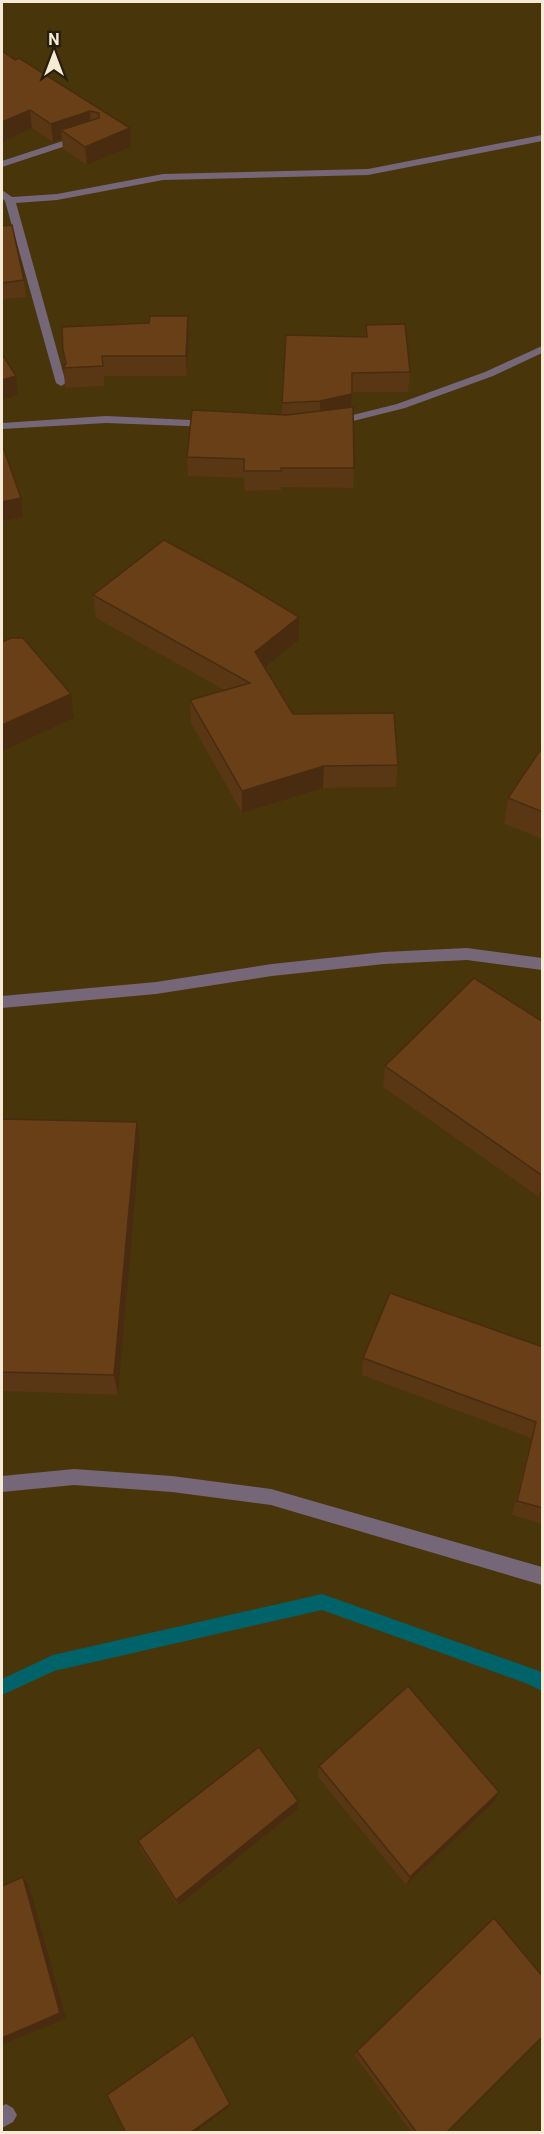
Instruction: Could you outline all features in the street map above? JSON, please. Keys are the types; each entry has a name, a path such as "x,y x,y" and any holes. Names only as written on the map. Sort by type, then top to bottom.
{"street":[{"path":"2,164 95,134"},
{"path":"61,383 4,196 57,197 163,177 368,172 543,138"},
{"path":"319,427 401,406 489,374 543,349"},
{"path":"2,426 71,419 126,419 218,425"},
{"path":"2,1002 156,988 272,970 384,958 467,954 543,964"},
{"path":"2,1484 74,1477 172,1484 271,1497 543,1576"}],"building":[{"path":"2,51 15,60 19,58 130,128 85,147 61,130 99,118 99,113 90,111 51,124 30,110 2,122"},
{"path":"12,225 24,280 2,283 2,226"},
{"path":"150,316 188,316 186,356 102,356 103,366 63,368 66,363 62,327 149,323"},
{"path":"405,324 410,372 352,373 352,394 320,401 282,403 286,335 367,337 366,325"},
{"path":"2,354 16,376 2,380"},
{"path":"353,407 354,468 281,468 281,471 244,471 244,459 187,457 192,410 287,415"},
{"path":"2,444 21,498 2,502"},
{"path":"164,540 299,617 255,652 293,714 394,713 398,765 324,766 242,791 190,700 250,683 93,595"},
{"path":"11,638 23,638 71,694 2,725 2,642"},
{"path":"543,746 543,812 508,798"},
{"path":"474,978 543,1022 543,1176 385,1066"},
{"path":"2,1119 137,1122 114,1375 2,1372"},
{"path":"390,1293 543,1347 543,1508 517,1501 536,1422 363,1358"},
{"path":"408,1686 499,1792 410,1877 319,1766"},
{"path":"259,1747 298,1801 176,1900 138,1841"},
{"path":"23,1877 60,2013 2,2038 2,1886"},
{"path":"494,1918 543,1977 543,2036 446,2133 417,2133 357,2051"},
{"path":"193,2035 230,2104 190,2133 126,2133 107,2095"}],"waterway":[{"path":"2,1687 53,1663 322,1602 533,1677 542,1683"}]}
